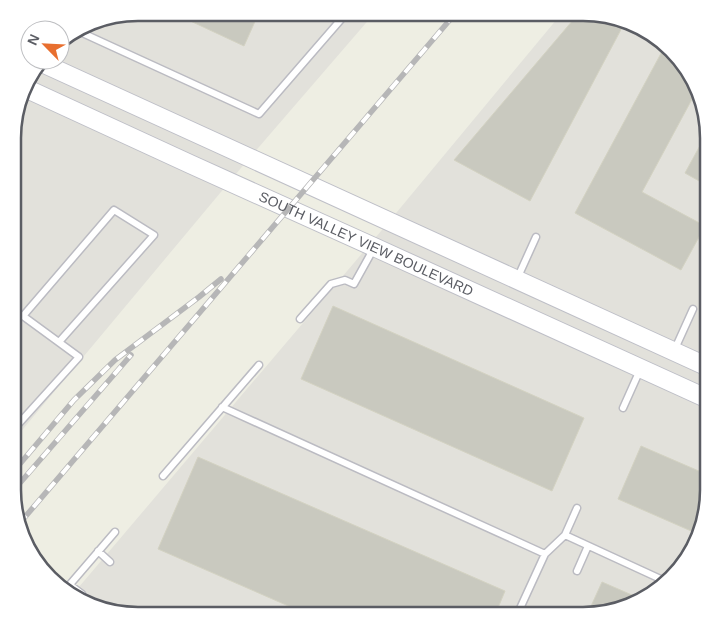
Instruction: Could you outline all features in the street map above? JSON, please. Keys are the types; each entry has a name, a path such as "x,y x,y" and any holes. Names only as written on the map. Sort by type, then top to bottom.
{"main road":[{"path":"58,70 700,363"},
{"name":"SOUTH VALLEY VIEW BOULEVARD","path":"31,91 700,395"},
{"path":"505,306 517,279"},
{"path":"641,368 653,341"}],"lane":[{"path":"85,34 259,114 339,21"},
{"path":"22,420 79,357 58,342 23,316 114,210 154,235 58,342"},
{"path":"517,279 536,237"},
{"path":"300,320 331,284 345,280 354,284 374,247"},
{"path":"674,351 694,309"},
{"path":"163,476 259,365"},
{"path":"623,408 641,368"},
{"path":"222,407 545,554"},
{"path":"521,606 545,554 565,535 577,508"},
{"path":"70,585 115,532"},
{"path":"565,535 659,579"},
{"path":"577,571 588,546"},
{"path":"98,551 110,562"}],"shaded area":[{"path":"123,22 367,22 246,162 22,430 21,138 25,108 43,70 70,70 70,43 73,41 101,27"},
{"path":"555,22 598,22 627,30 654,45 676,67 691,94 699,123 700,490 696,520 688,541 676,561 660,578 648,587 627,598 598,606 138,607 108,603 77,589 387,224"}],"building":[{"path":"191,21 255,21 244,46"},
{"path":"571,22 598,22 622,28 530,201 454,160"},
{"path":"661,52 676,67 693,98 642,192 699,223 699,236 681,270 575,213"},
{"path":"699,147 699,181 685,173"},
{"path":"333,306 584,418 552,491 301,379"},
{"path":"641,446 700,472 699,505 692,531 618,499"},
{"path":"198,457 505,591 499,606 290,607 158,549"},
{"path":"602,582 633,595 613,603 591,606"}],"railway":[{"path":"25,518 448,22"},
{"path":"22,461 74,400 115,360 221,279"},
{"path":"22,481 131,355"}]}
